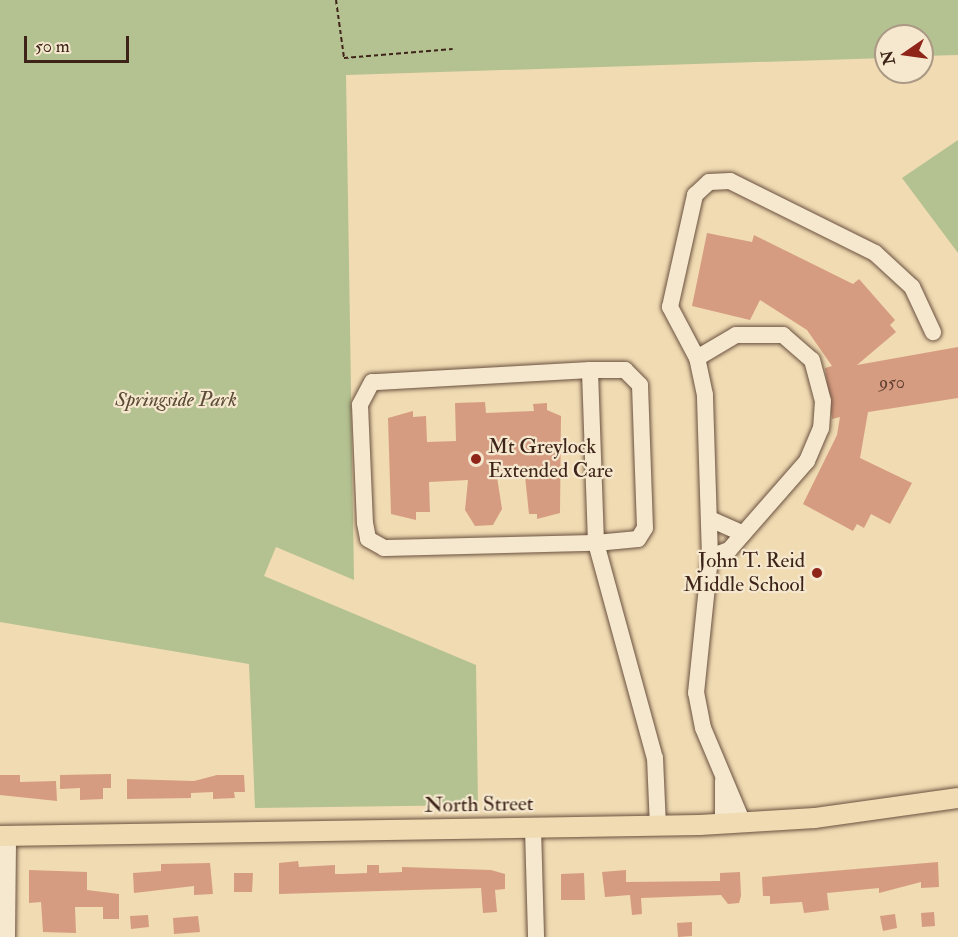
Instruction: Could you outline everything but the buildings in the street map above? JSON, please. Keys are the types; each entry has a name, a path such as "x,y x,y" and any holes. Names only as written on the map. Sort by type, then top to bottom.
{"main road":[{"name":"North Street","path":"4,836 743,824 958,798"}],"street":[{"path":"723,824 723,781 696,693 695,658 710,557 704,381 697,358 672,316 671,297 692,202 700,188 720,180 875,253 912,287 933,332"},
{"path":"697,358 736,336 767,331 794,341 818,372 823,414 815,445 729,550 710,557"},
{"path":"590,370 596,543 655,758 658,826"},
{"path":"590,370 625,370 637,378 641,392 645,528 632,541 596,543 375,545 365,523 360,405 366,388 382,378 590,370"},
{"path":"710,519 743,534"},
{"path":"723,781 730,785 743,824"},
{"path":"533,828 536,937"},
{"path":"4,836 7,937"}],"path":[{"path":"336,0 344,58 453,50"}],"green space":[{"name":"Springside Park","path":"0,0 958,0 958,55 934,56 934,24 874,24 874,58 346,75 354,580 276,547 264,576 476,665 478,805 255,808 249,664 0,622"},
{"path":"958,140 958,253 902,178"}],"place":[{"name":"Mt Greylock Extended Care","path":"476,459"},
{"name":"John T. Reid Middle School","path":"817,573"}]}
